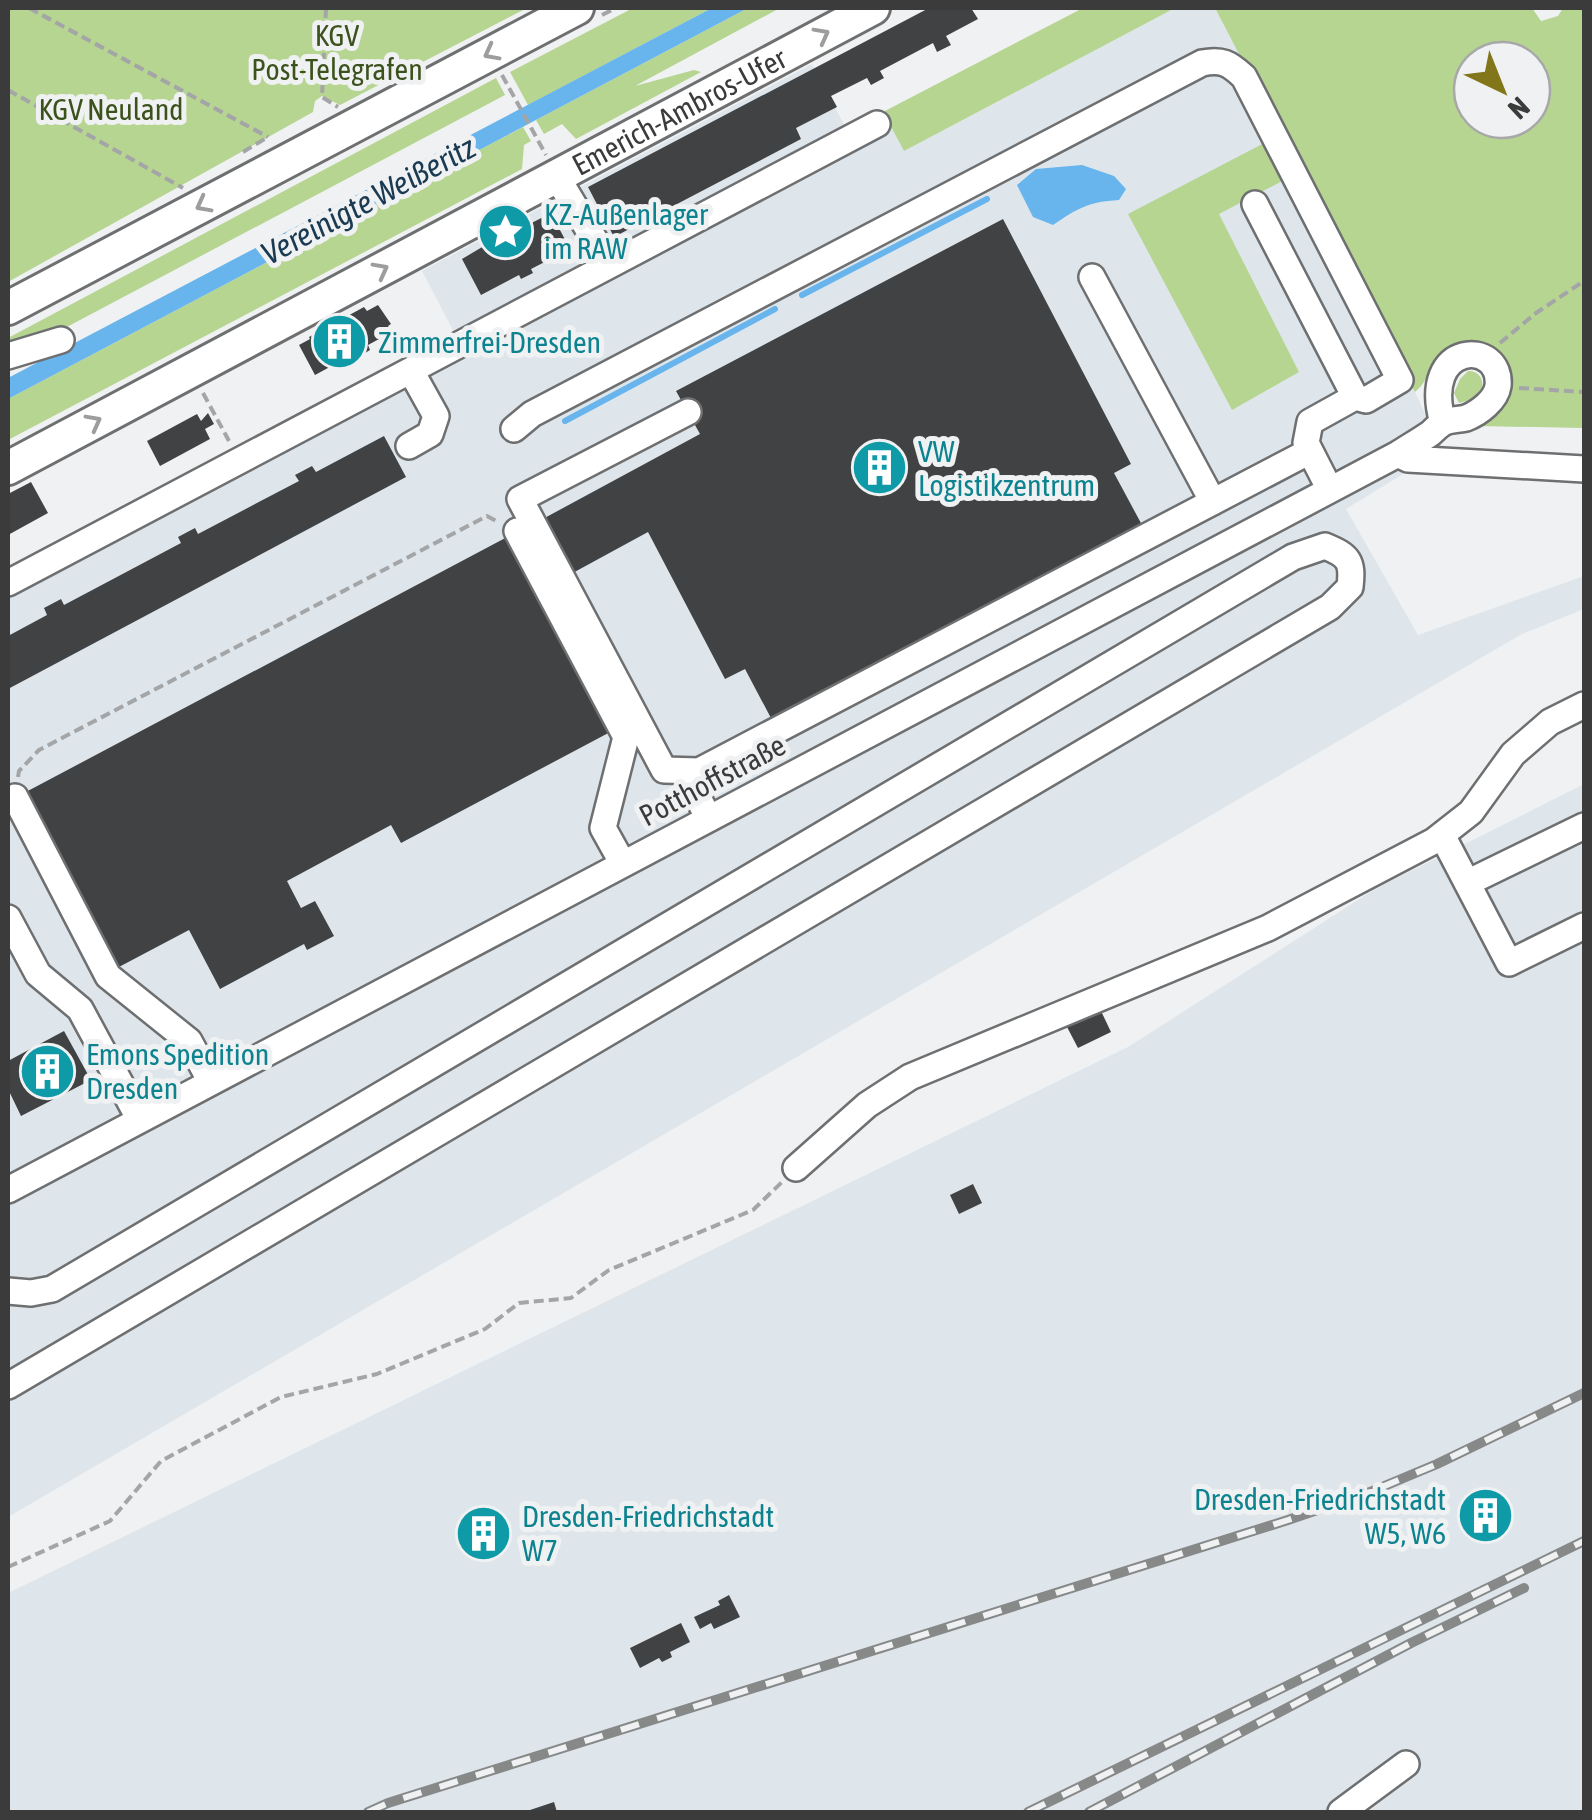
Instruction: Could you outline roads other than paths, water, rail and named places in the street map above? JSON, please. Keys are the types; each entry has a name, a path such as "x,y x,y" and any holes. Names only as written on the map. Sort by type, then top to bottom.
{"main road":[{"path":"8,308 577,8"},
{"name":"Emerich-Ambros-Ufer","path":"8,468 191,371 552,166 872,8"}],"street":[{"path":"514,429 532,414 1202,63 1217,60 1232,66 1244,78 1400,380 1366,400 1355,398 1310,422 1306,443 1330,490"},
{"path":"8,584 877,124"},
{"path":"552,166 609,264"},
{"path":"1255,204 1355,398"},
{"path":"1092,277 1213,502"},
{"path":"8,356 61,340"},
{"name":"Potthoffstraße","path":"8,1190 1398,454 1444,422 1467,418 1488,405 1498,388 1496,369 1486,358 1470,354 1457,358 1444,369 1438,386 1438,405 1444,422"},
{"path":"409,446 430,434 436,416 411,371"},
{"path":"688,412 520,499 664,770 699,771 1310,451"},
{"path":"1398,454 1408,460 1584,469"},
{"path":"517,531 626,737 603,828 623,864"},
{"path":"8,1291 52,1289 1294,557 1325,546 1343,553 1352,568 1350,587 1330,607 8,1386"},
{"path":"796,1168 867,1106 910,1077 1268,928 1442,835 1472,812 1513,754 1550,722 1584,704"},
{"path":"699,771 694,790 709,819"},
{"path":"15,797 108,976 189,1040 211,1082"},
{"path":"1467,883 1584,826"},
{"path":"1442,835 1510,963 1584,926"},
{"path":"8,918 38,974 80,1009 140,1120"},
{"path":"1341,1812 1406,1764"}],"water":[{"name":"Vereinigte Weißeritz","path":"712,8 748,8 8,399 8,378"},
{"path":"1082,165 1114,176 1126,189 1119,200 1084,207 1053,225 1033,217 1017,185 1036,169"}],"waterway":[{"path":"802,295 987,199"},
{"path":"565,421 775,309"}],"railway":[{"path":"368,1812 1370,1492 1584,1393"},
{"path":"1028,1812 1584,1541"},
{"path":"1089,1812 1524,1588"}],"place":[{"name":"KZ-Außenlager im RAW","path":"505,231"},
{"name":"Zimmerfrei-Dresden","path":"339,342"},
{"name":"VW Logistikzentrum","path":"879,468"},
{"name":"Emons Spedition Dresden","path":"47,1071"},
{"name":"Dresden-Friedrichstadt W5, W6","path":"1485,1516"},
{"name":"Dresden-Friedrichstadt W7","path":"483,1533"}],"park label":[{"name":"KGV Post-Telegrafen","path":"337,52"},
{"name":"KGV Neuland","path":"111,109"}]}
